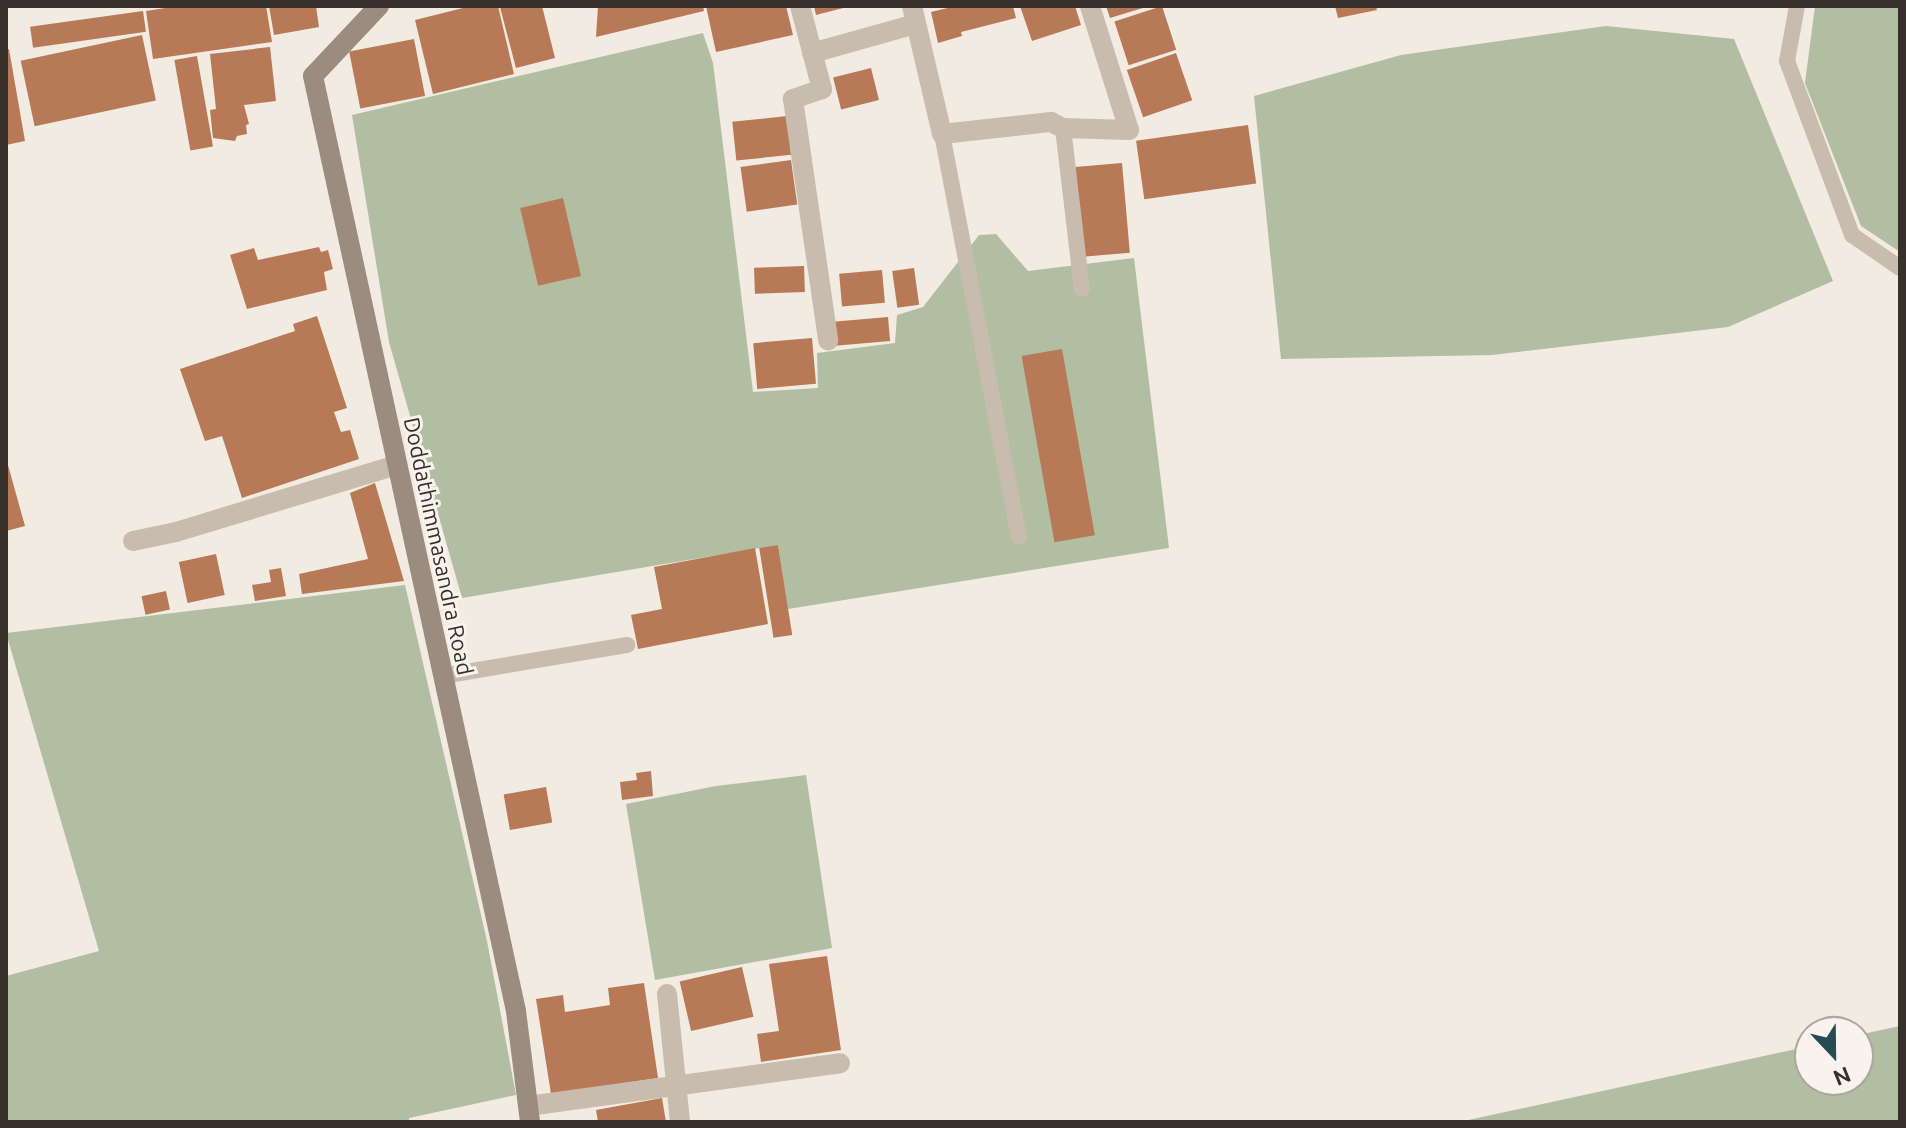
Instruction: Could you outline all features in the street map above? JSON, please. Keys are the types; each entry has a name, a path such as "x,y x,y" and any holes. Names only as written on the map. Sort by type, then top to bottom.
{"street":[{"name":"Doddathimmasandra Road","path":"379,6 313,76 516,1011 529,1114"},
{"path":"800,6 822,89 793,99 828,340"},
{"path":"812,53 914,15 942,134 1051,122 1063,128 1129,130 1090,6"},
{"path":"133,541 176,532 397,465"},
{"path":"667,994 680,1122"},
{"path":"529,1114 676,1084 840,1063"}],"lane":[{"path":"1797,6 1787,61 1852,235 1900,268"},
{"path":"1063,128 1082,289"},
{"path":"942,134 1019,537"},
{"path":"442,676 627,645"}],"green space":[{"path":"1815,6 1900,6 1900,252 1861,226 1805,83"},
{"path":"1606,26 1734,39 1833,281 1728,327 1492,355 1281,359 1254,96 1401,55"},
{"path":"703,33 713,63 753,392 818,388 817,353 895,343 897,315 923,307 979,235 996,234 1028,271 1134,258 1169,548 788,609 778,545 462,598 389,342 352,115"},
{"path":"405,585 487,941 516,1095 409,1118 409,1122 6,1122 6,976 99,951 6,633"},
{"path":"806,775 832,948 655,980 626,804 716,786"},
{"path":"1900,1026 1900,1122 1459,1122 1794,1049 1794,1096 1874,1096 1874,1032"}],"building":[{"path":"178,6 266,6 272,42 153,59 146,11"},
{"path":"269,6 316,6 319,27 274,35"},
{"path":"471,6 498,6 514,74 433,94 415,20"},
{"path":"542,6 555,58 516,68 500,7"},
{"path":"598,6 703,6 704,11 596,37"},
{"path":"706,6 786,6 793,35 716,52"},
{"path":"814,6 847,6 847,7 816,15"},
{"path":"956,6 1013,6 1016,18 961,32 962,36 938,43 931,12"},
{"path":"1020,6 1075,6 1081,25 1032,41"},
{"path":"1106,6 1146,6 1146,7 1110,18"},
{"path":"1162,6 1176,50 1129,65 1114,21"},
{"path":"1335,6 1376,6 1377,10 1338,18"},
{"path":"143,11 146,32 33,48 30,27"},
{"path":"142,35 156,101 35,126 21,61"},
{"path":"414,39 425,96 360,109 349,52"},
{"path":"270,47 276,101 244,105 249,124 246,125 247,134 237,136 235,141 213,138 210,110 216,109 210,54"},
{"path":"9,49 25,141 6,145 6,50"},
{"path":"1176,53 1192,100 1143,117 1127,70"},
{"path":"197,56 213,147 190,151 174,60"},
{"path":"871,68 879,100 841,109 833,77"},
{"path":"787,116 791,155 736,161 732,122"},
{"path":"1248,125 1256,183 1144,199 1136,141"},
{"path":"791,160 797,205 747,212 740,167"},
{"path":"1122,163 1130,253 1083,257 1075,167"},
{"path":"563,198 581,276 538,286 520,208"},
{"path":"319,247 321,252 328,250 333,269 324,272 327,290 247,309 230,255 254,248 258,260"},
{"path":"804,266 805,292 755,294 754,268"},
{"path":"914,268 919,305 897,308 892,271"},
{"path":"882,270 885,303 842,307 839,274"},
{"path":"317,316 347,408 334,412 341,432 350,430 359,459 242,498 222,436 205,441 180,369 295,331 293,324"},
{"path":"888,317 890,341 835,346 833,322"},
{"path":"812,338 816,384 757,389 753,343"},
{"path":"1062,349 1095,535 1054,542 1022,356"},
{"path":"6,458 25,526 6,531"},
{"path":"375,483 404,581 302,594 299,574 368,559 350,493"},
{"path":"778,545 792,635 773,638 759,548"},
{"path":"755,548 768,624 638,649 631,615 662,609 654,567"},
{"path":"216,554 225,595 188,603 179,562"},
{"path":"281,568 286,596 255,601 252,585 271,582 269,570"},
{"path":"166,591 170,610 145,615 142,596"},
{"path":"651,771 653,796 622,800 620,782 637,780 636,773"},
{"path":"546,787 552,822 510,830 504,794"},
{"path":"827,956 841,1050 761,1062 757,1034 779,1031 769,964"},
{"path":"742,967 753,1017 691,1031 680,981"},
{"path":"644,983 658,1078 551,1094 536,999 563,995 565,1012 610,1005 608,988"},
{"path":"662,1098 666,1122 598,1122 596,1110"}]}
